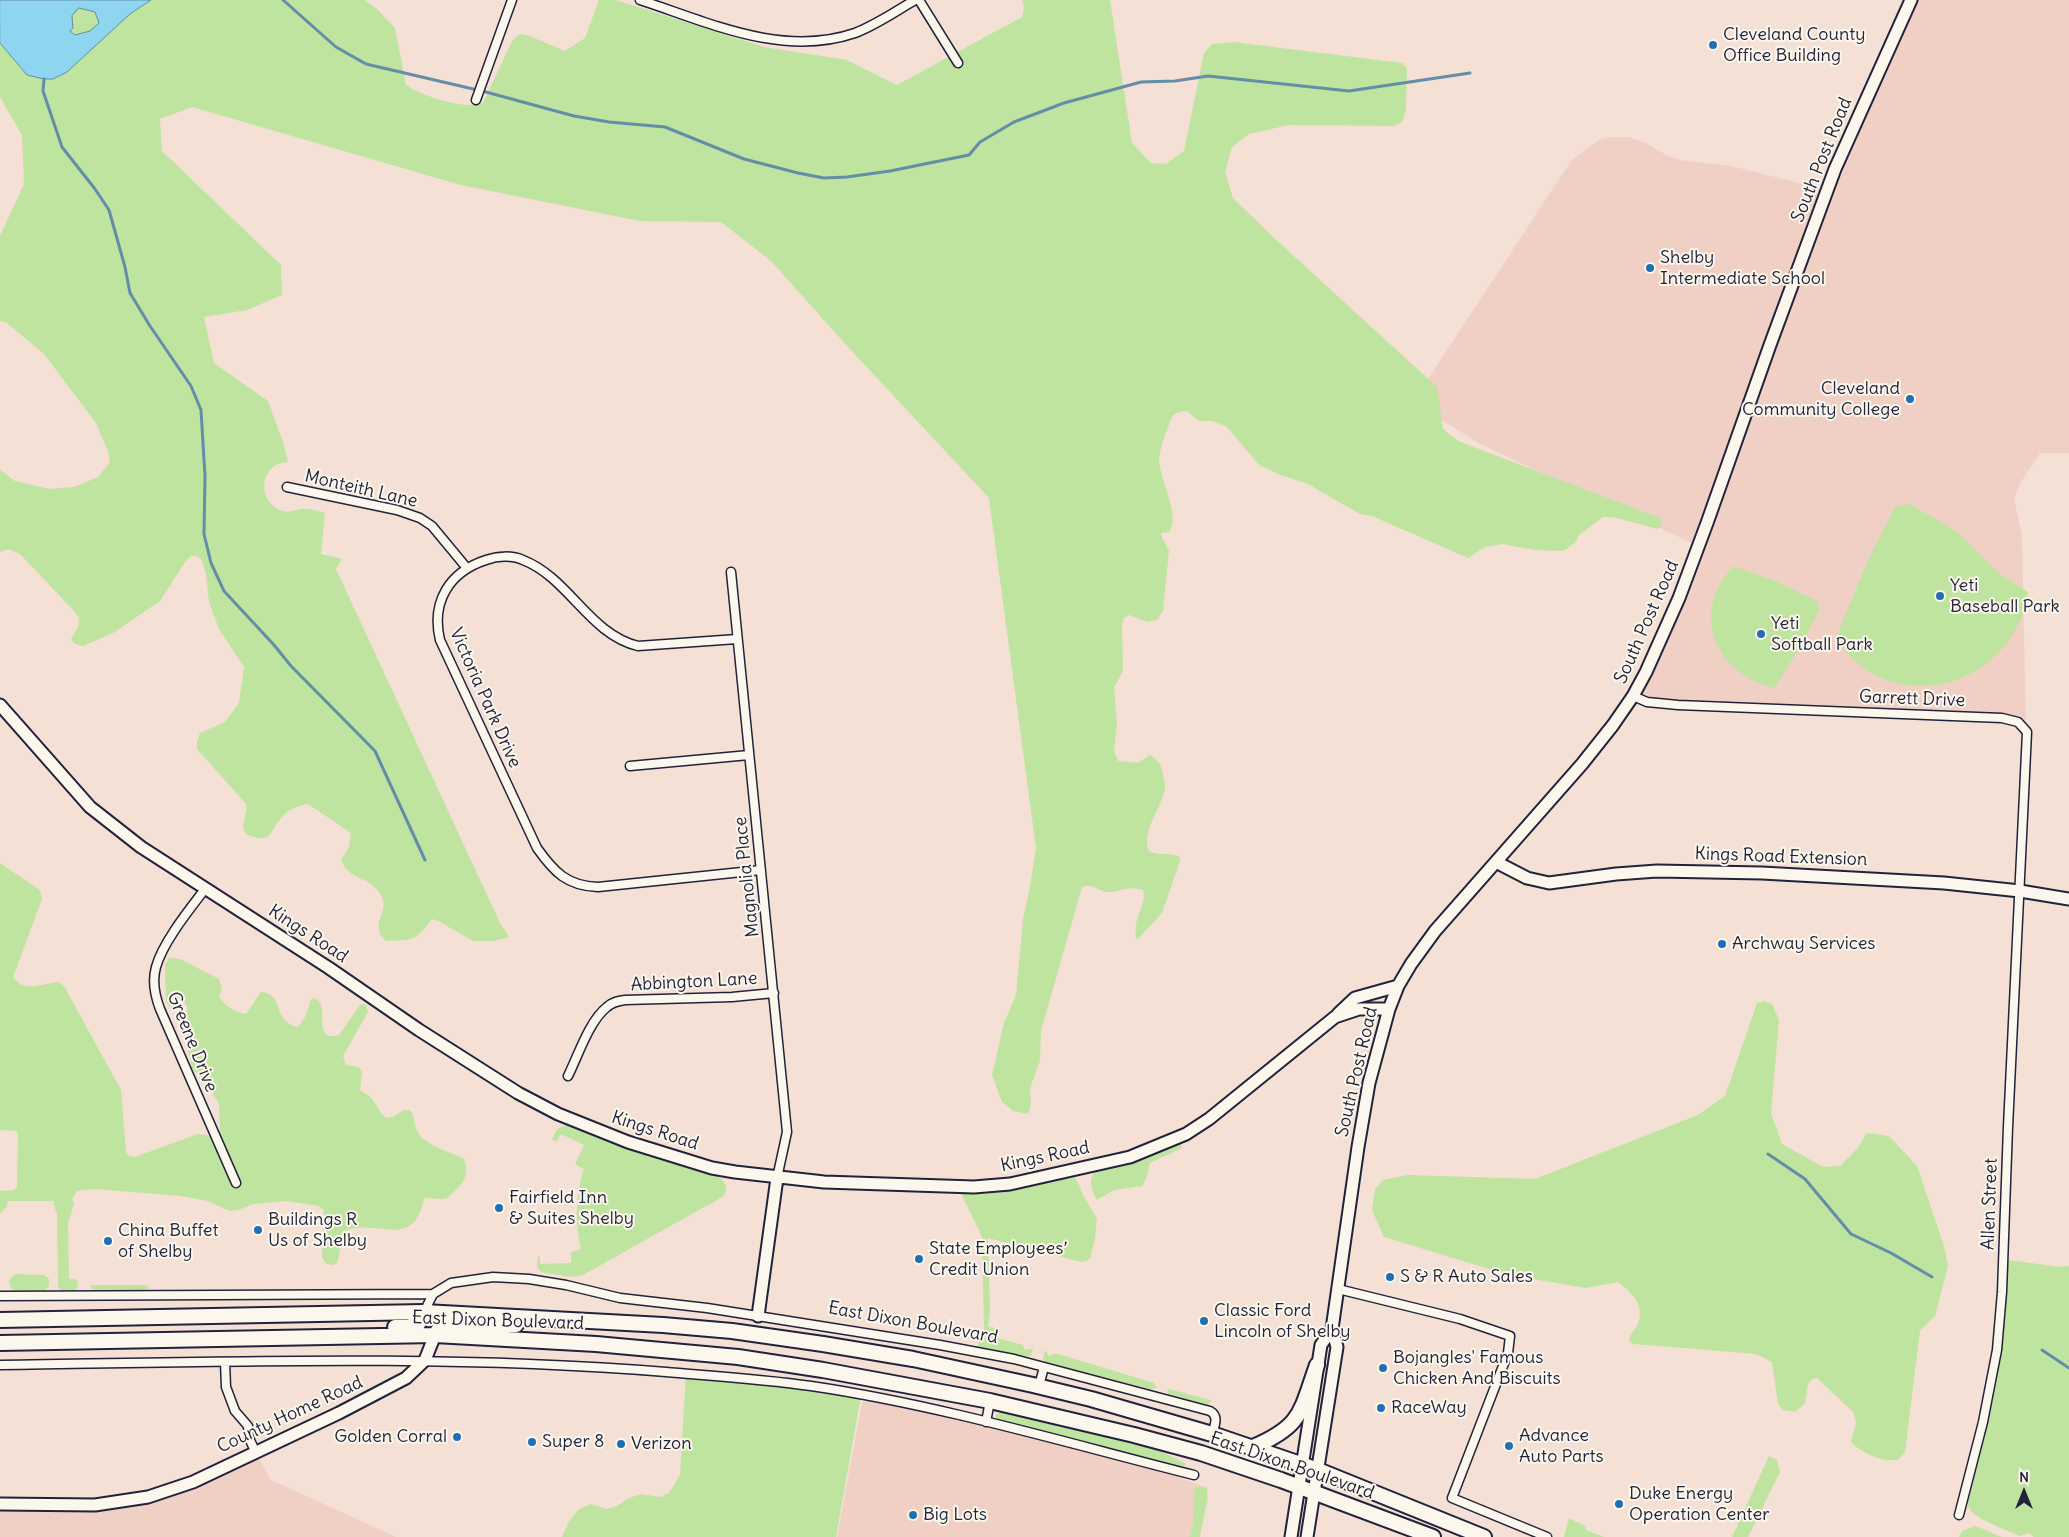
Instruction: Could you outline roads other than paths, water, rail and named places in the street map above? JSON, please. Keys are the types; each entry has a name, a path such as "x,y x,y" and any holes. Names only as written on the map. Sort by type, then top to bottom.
{"highway":[{"name":"East Dixon Boulevard","path":"0,1320 424,1312 568,1319 722,1330 823,1344 913,1359 1039,1386 1212,1434 1318,1470 1484,1537"},
{"path":"242,1339 255,1331 409,1327 418,1324 424,1312"},
{"path":"435,1335 439,1329 448,1325 549,1325 568,1319"},
{"name":"East Dixon Boulevard","path":"0,1343 435,1335 596,1344 738,1357 823,1370 990,1401 1134,1434 1299,1487 1434,1537"},
{"path":"1252,1447 1280,1435 1295,1421 1302,1408 1317,1365"}],"street":[{"path":"476,100 512,0"},
{"path":"640,0 751,36 794,42 834,39 855,32 915,0"},
{"path":"919,0 958,63"},
{"name":"South Post Road","path":"1307,1537 1337,1347 1332,1329 1358,1147 1369,1083 1389,1009 1398,986 1435,931 1582,764 1633,696 1650,664 1679,598 1835,169 1911,0"},
{"name":"Monteith Lane","path":"288,487 397,510 420,518 432,526 466,567"},
{"name":"Victoria Park Drive","path":"737,639 638,646 624,643 607,633 546,573 533,564 521,559 505,557 491,558 466,567 457,575 443,594 438,609 437,626 440,640 537,848 554,871 582,886 598,887 761,870"},
{"name":"Magnolia Place","path":"731,572 787,1132 777,1178"},
{"name":"Garrett Drive","path":"1633,696 1647,702 1678,705 2002,718 2018,722 2026,729 2028,735 2020,891"},
{"name":"Kings Road","path":"0,705 90,807 141,847 518,1093 558,1114 628,1142 682,1159 735,1172 777,1178 861,1184 974,1188 1010,1184 1130,1157 1186,1134 1209,1119 1334,1017 1359,1010 1389,1009"},
{"path":"630,766 749,755"},
{"name":"Kings Road Extension","path":"1496,862 1527,878 1549,884 1616,874 1683,870 1906,880 2020,891 2069,899"},
{"name":"Greene Drive","path":"205,888 184,917 161,955 156,968 154,985 160,1009 236,1183"},
{"name":"Allen Street","path":"1959,1515 1983,1422 1997,1350 2002,1292 2020,891"},
{"path":"1334,1017 1355,998 1398,986"},
{"name":"Abbington Lane","path":"568,1076 594,1022 606,1007 614,1002 625,1000 732,998 774,993"},
{"path":"758,1316 777,1178"},
{"name":"East Dixon Boulevard","path":"424,1312 433,1294 444,1286 465,1280 493,1278 523,1279 561,1284 620,1298 707,1308 940,1345 1044,1367 1213,1412 1216,1419 1212,1434"},
{"path":"1338,1288 1460,1319 1510,1336 1508,1353 1452,1498 1547,1537"},
{"name":"East Dixon Boulevard","path":"0,1296 433,1294"},
{"name":"South Post Road","path":"1291,1537 1321,1344 1332,1329"},
{"name":"County Home Road","path":"0,1504 96,1505 130,1501 156,1495 193,1482 381,1392 406,1378 425,1360 435,1335"},
{"path":"0,1365 425,1360 593,1366 754,1379 857,1394 924,1407 1194,1475"},
{"path":"225,1362 226,1387 235,1411 248,1426 249,1438 256,1453"},
{"path":"1039,1386 1044,1367"},
{"path":"986,1422 990,1401"}],"water":[{"path":"0,0 151,0 130,14 67,72 53,79 27,75 0,43","holes":["79,8 95,12 99,23 90,31 75,35 70,31 73,28 72,16"]}],"waterway":[{"path":"283,0 336,47 366,64 486,92 574,116 609,122 665,127 744,159 824,178 890,171 969,155 980,142 1014,122 1064,103 1141,82 1175,81 1208,76 1349,91 1470,73"},
{"path":"44,79 43,91 62,147 109,210 125,267 130,293 191,386 201,410 205,476 204,534 211,563 224,591 291,666 375,751 425,860"},
{"path":"1768,1154 1805,1179 1851,1234 1891,1253 1932,1277"},
{"path":"2042,1350 2069,1368"}],"place":[{"name":"Cleveland County Office Building","path":"1713,45"},
{"name":"Shelby Intermediate School","path":"1650,268"},
{"name":"Cleveland Community College","path":"1910,399"},
{"name":"Yeti Baseball Park","path":"1940,596"},
{"name":"Yeti Softball Park","path":"1761,634"},
{"name":"Archway Services","path":"1722,944"},
{"name":"Fairfield Inn & Suites Shelby","path":"499,1208"},
{"name":"Buildings R Us of Shelby","path":"258,1230"},
{"name":"China Buffet of Shelby","path":"108,1241"},
{"name":"State Employees’ Credit Union","path":"919,1259"},
{"name":"S & R Auto Sales","path":"1390,1277"},
{"name":"Classic Ford Lincoln of Shelby","path":"1204,1321"},
{"name":"Bojangles' Famous Chicken And Biscuits","path":"1383,1368"},
{"name":"RaceWay","path":"1381,1408"},
{"name":"Golden Corral","path":"457,1437"},
{"name":"Super 8","path":"532,1442"},
{"name":"Verizon","path":"621,1444"},
{"name":"Advance Auto Parts","path":"1509,1446"},
{"name":"Duke Energy Operation Center","path":"1619,1504"},
{"name":"Big Lots","path":"913,1515"}]}
